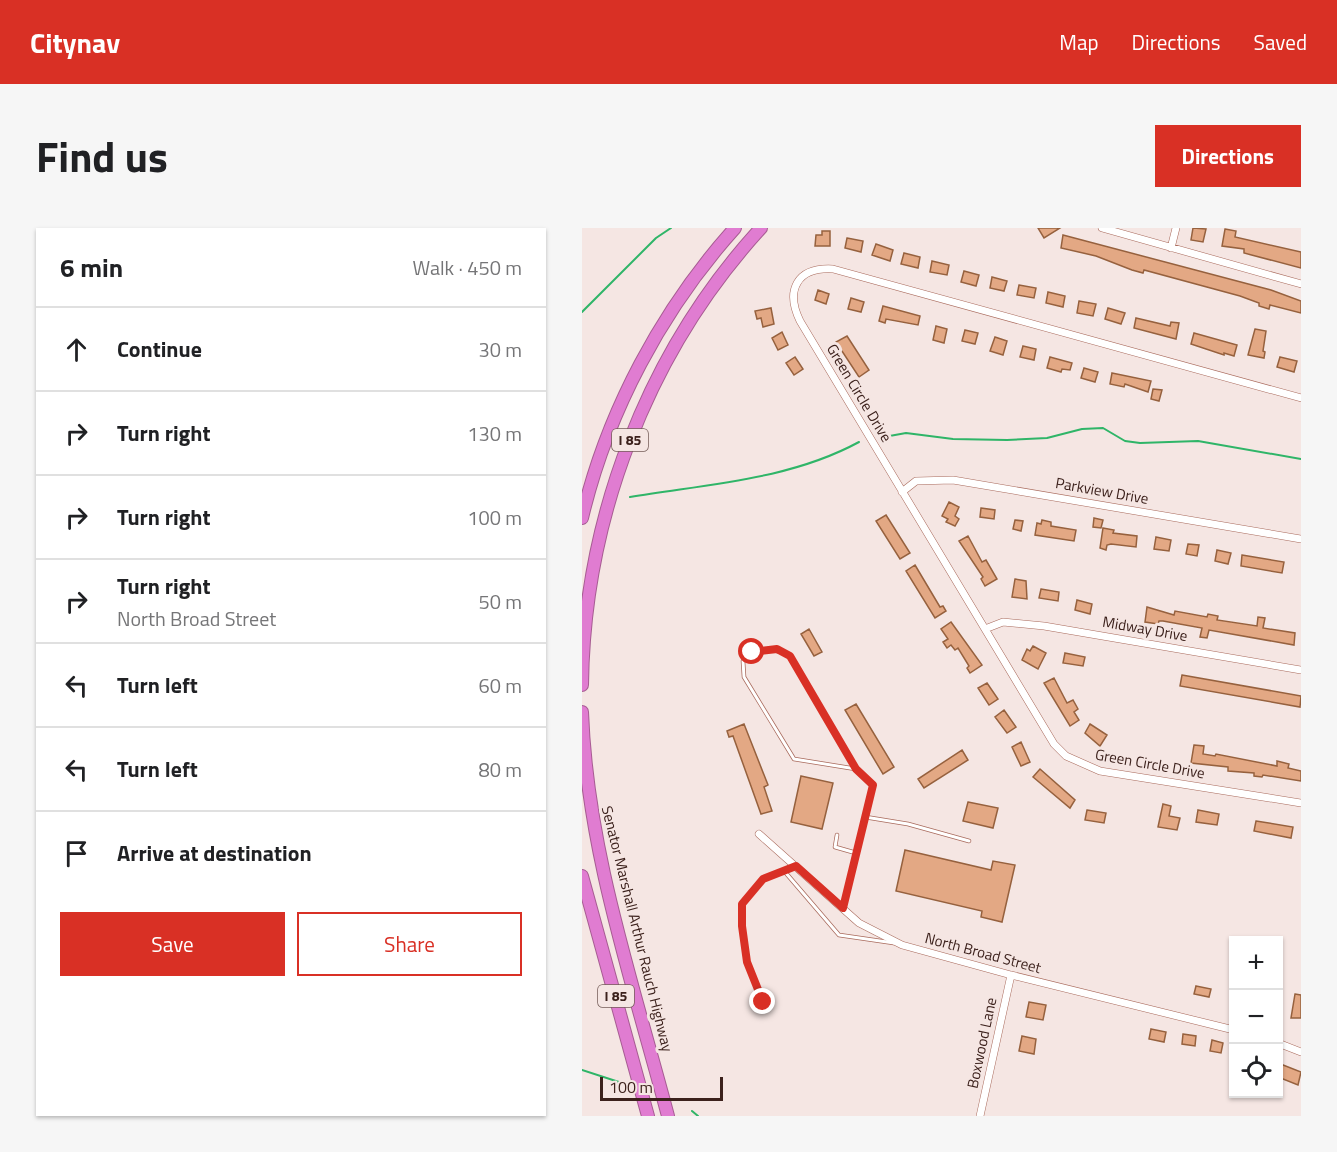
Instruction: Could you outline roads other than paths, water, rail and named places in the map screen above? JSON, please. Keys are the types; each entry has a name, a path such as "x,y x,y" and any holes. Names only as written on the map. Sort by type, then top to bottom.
{"highway":[{"name":"I 85","path":"582,518 615,418 633,377 674,308 715,251 735,228"},
{"name":"I 85","path":"582,685 585,621 594,563 608,505 637,422 655,382 684,330 717,281 761,228"},
{"name":"Senator Marshall Arthur Rauch Highway","path":"582,712 586,770 598,849 668,1116"},
{"name":"I 85","path":"582,876 648,1116"}],"street":[{"path":"1102,228 1301,284"},
{"path":"1171,248 1176,228"},
{"name":"Green Circle Drive","path":"1301,398 844,272 822,268 802,275 796,284 794,307 1054,744 1066,756 1100,771 1301,803"},
{"name":"Parkview Drive","path":"902,492 916,481 953,480 1301,539"},
{"name":"Midway Drive","path":"985,629 1003,622 1044,626 1301,670"},
{"name":"North Broad Street","path":"759,834 860,923 902,945 1011,975 1229,1029"},
{"name":"Boxwood Lane","path":"980,1116 1011,975"},
{"path":"1281,1044 1301,1052"}],"lane":[{"path":"843,908 873,785 856,769 790,656 777,649 752,652 743,660 744,677 794,759 856,769"},
{"path":"865,817 908,824 969,841"},
{"path":"837,835 834,847 856,854"},
{"path":"763,1002 747,962 741,914 742,904 763,879 796,866"},
{"path":"785,872 839,935 846,934 902,945"}],"waterway":[{"path":"582,312 656,238 671,228"},
{"path":"884,437 906,433 953,439 1007,440 1047,438 1082,429 1103,428 1125,441 1140,443 1198,441 1301,459"},
{"path":"630,497 776,473 832,455 859,442"},
{"path":"582,1070 622,1083"},
{"path":"692,1111 698,1116"}]}
